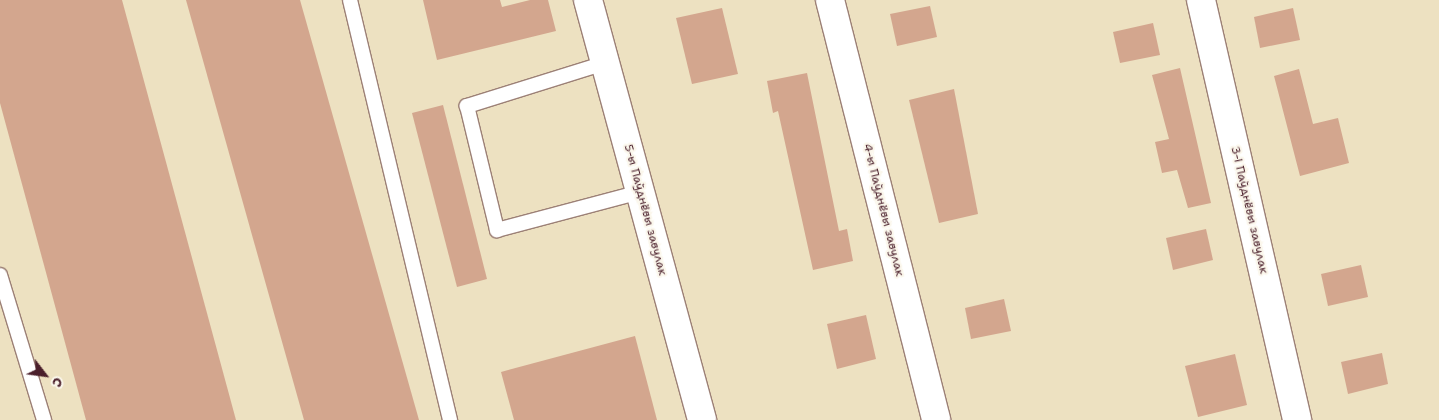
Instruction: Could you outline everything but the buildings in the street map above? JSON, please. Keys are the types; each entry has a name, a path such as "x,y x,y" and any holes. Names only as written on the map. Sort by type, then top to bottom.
{"street":[{"name":"5-ы Паўднёвы завулак","path":"588,0 702,420"},
{"name":"4-ы Паўднёвы завулак","path":"830,0 936,420"},
{"name":"3-і Паўднёвы завулак","path":"1201,0 1297,420"}],"lane":[{"path":"350,0 450,420"},
{"path":"605,63 467,106 497,230 640,192"},
{"path":"0,275 44,420"}]}
